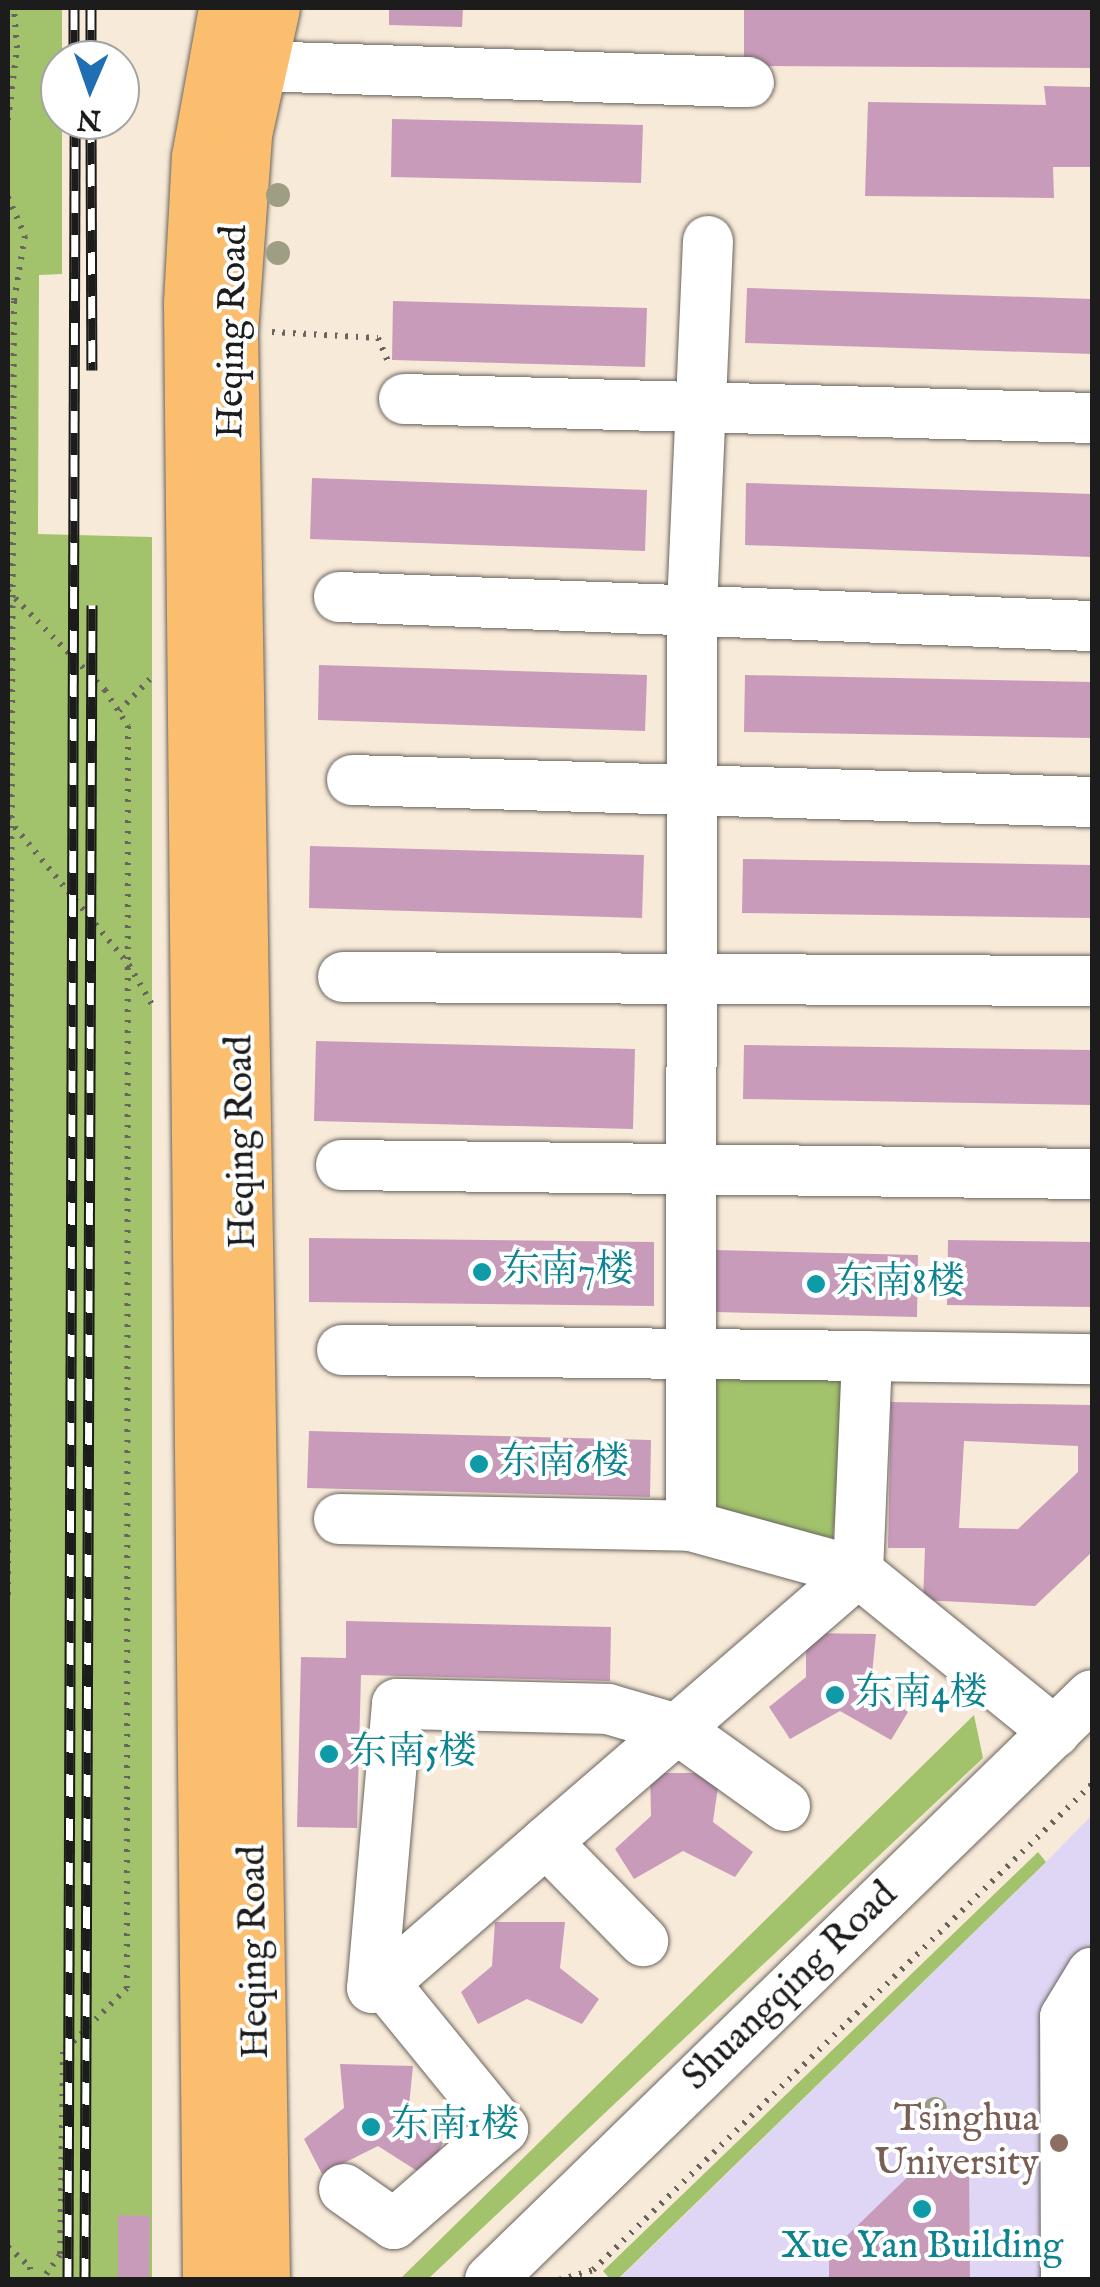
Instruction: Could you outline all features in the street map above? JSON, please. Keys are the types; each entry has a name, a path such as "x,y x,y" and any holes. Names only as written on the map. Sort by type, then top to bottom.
{"main road":[{"name":"Heqing Road","path":"210,2280 191,303 199,157 226,8"},
{"name":"Heqing Road","path":"262,2280 230,330 236,213 258,66 272,8"}],"street":[{"path":"258,66 748,82"},
{"path":"692,1526 692,610 704,406 708,242"},
{"path":"404,400 1092,418"},
{"path":"339,597 1092,626"},
{"path":"352,780 1092,802"},
{"path":"343,977 1092,981"},
{"path":"341,1166 1092,1174"},
{"path":"342,1350 1092,1359"},
{"path":"785,1806 677,1729 608,1709 397,1704 372,1988 384,1984 546,1842 677,1729 858,1572 867,1356"},
{"path":"339,1518 692,1526 858,1572 1055,1732"},
{"name":"Shuangqing Road","path":"490,2280 1092,1695"},
{"path":"546,1842 643,1941"},
{"path":"1066,2280 1065,2017 1092,1973"},
{"path":"344,2189 394,2224 503,2128 384,1984"}],"path":[{"path":"8,120 17,48 14,8"},
{"path":"8,197 25,236 14,301 10,591 8,1596"},
{"path":"8,311 14,301"},
{"path":"266,331 378,338 404,400"},
{"path":"10,591 119,710 128,726 128,1988 63,2052 60,2255 42,2280"},
{"path":"119,710 161,668"},
{"path":"10,822 129,965 162,1022"},
{"path":"558,2280 593,2270 1092,1784"},
{"path":"8,2248 30,2268 30,2280"}],"shaded area":[{"path":"1092,1815 1092,2279 618,2280 1046,1862"}],"green space":[{"path":"8,8 62,8 62,40 40,40 40,140 62,140 62,274 39,275 38,534 152,537 152,2279 8,2280"},
{"path":"709,1369 847,1370 833,1538 715,1512"},
{"path":"974,1715 983,1758 428,2279 400,2279"},
{"path":"1038,1852 1046,1862 618,2279 610,2279 603,2271"}],"building":[{"path":"389,8 463,8 462,27 389,25"},
{"path":"744,8 1092,8 1092,68 744,66"},
{"path":"1044,86 1092,87 1092,167 1053,167 1054,198 865,196 868,102 1046,105"},
{"path":"392,119 643,125 641,183 391,177"},
{"path":"747,288 1092,299 1092,354 745,343"},
{"path":"393,301 647,308 645,367 392,360"},
{"path":"312,478 647,490 645,551 310,539"},
{"path":"746,483 1092,494 1092,557 745,545"},
{"path":"319,665 647,675 645,731 318,720"},
{"path":"745,675 1092,682 1092,738 744,732"},
{"path":"310,846 644,855 642,918 309,908"},
{"path":"743,859 1092,865 1092,918 742,913"},
{"path":"316,1041 635,1049 633,1129 314,1121"},
{"path":"744,1045 1092,1050 1092,1105 743,1099"},
{"name":"东南7楼","path":"309,1238 654,1242 654,1306 309,1302"},
{"path":"948,1240 1092,1242 1092,1307 947,1305"},
{"name":"东南8楼","path":"716,1250 918,1255 917,1317 715,1312"},
{"path":"891,1402 1092,1405 1092,1552 1035,1606 923,1600 925,1548 888,1548","holes":["964,1441 1078,1446 1078,1472 1018,1529 959,1528"]},
{"name":"东南6楼","path":"309,1431 651,1440 650,1497 307,1488"},
{"name":"东南5楼","path":"346,1621 611,1627 610,1681 361,1675 357,1828 297,1827 301,1657 346,1658"},
{"name":"东南4楼","path":"806,1633 876,1634 871,1684 908,1712 891,1740 840,1711 790,1739 769,1707 806,1677"},
{"path":"650,1773 720,1773 713,1822 753,1852 735,1877 683,1851 634,1879 615,1849 651,1816"},
{"path":"495,1922 565,1922 560,1968 599,1999 582,2024 527,1999 478,2024 461,1992 492,1966"},
{"name":"东南1楼","path":"340,2064 413,2066 408,2115 443,2143 425,2176 378,2146 322,2174 304,2139 344,2108"},
{"name":"Xue Yan Building","path":"921,2164 969,2164 970,2280 829,2280 829,2253"},
{"path":"118,2215 150,2216 149,2280 118,2280"}],"railway":[{"path":"74,8 74,40"},
{"path":"91,8 91,40"},
{"path":"68,2280 75,140"},
{"path":"91,140 92,370"},
{"path":"85,2280 92,605"}],"place":[{"name":"东南7楼","path":"482,1272"},
{"name":"东南8楼","path":"816,1284"},
{"name":"东南6楼","path":"479,1464"},
{"name":"东南4楼","path":"835,1695"},
{"name":"东南5楼","path":"329,1754"},
{"name":"东南1楼","path":"371,2127"},
{"name":"Tsinghua University","path":"1059,2143"},
{"name":"Xue Yan Building","path":"922,2209"}]}
